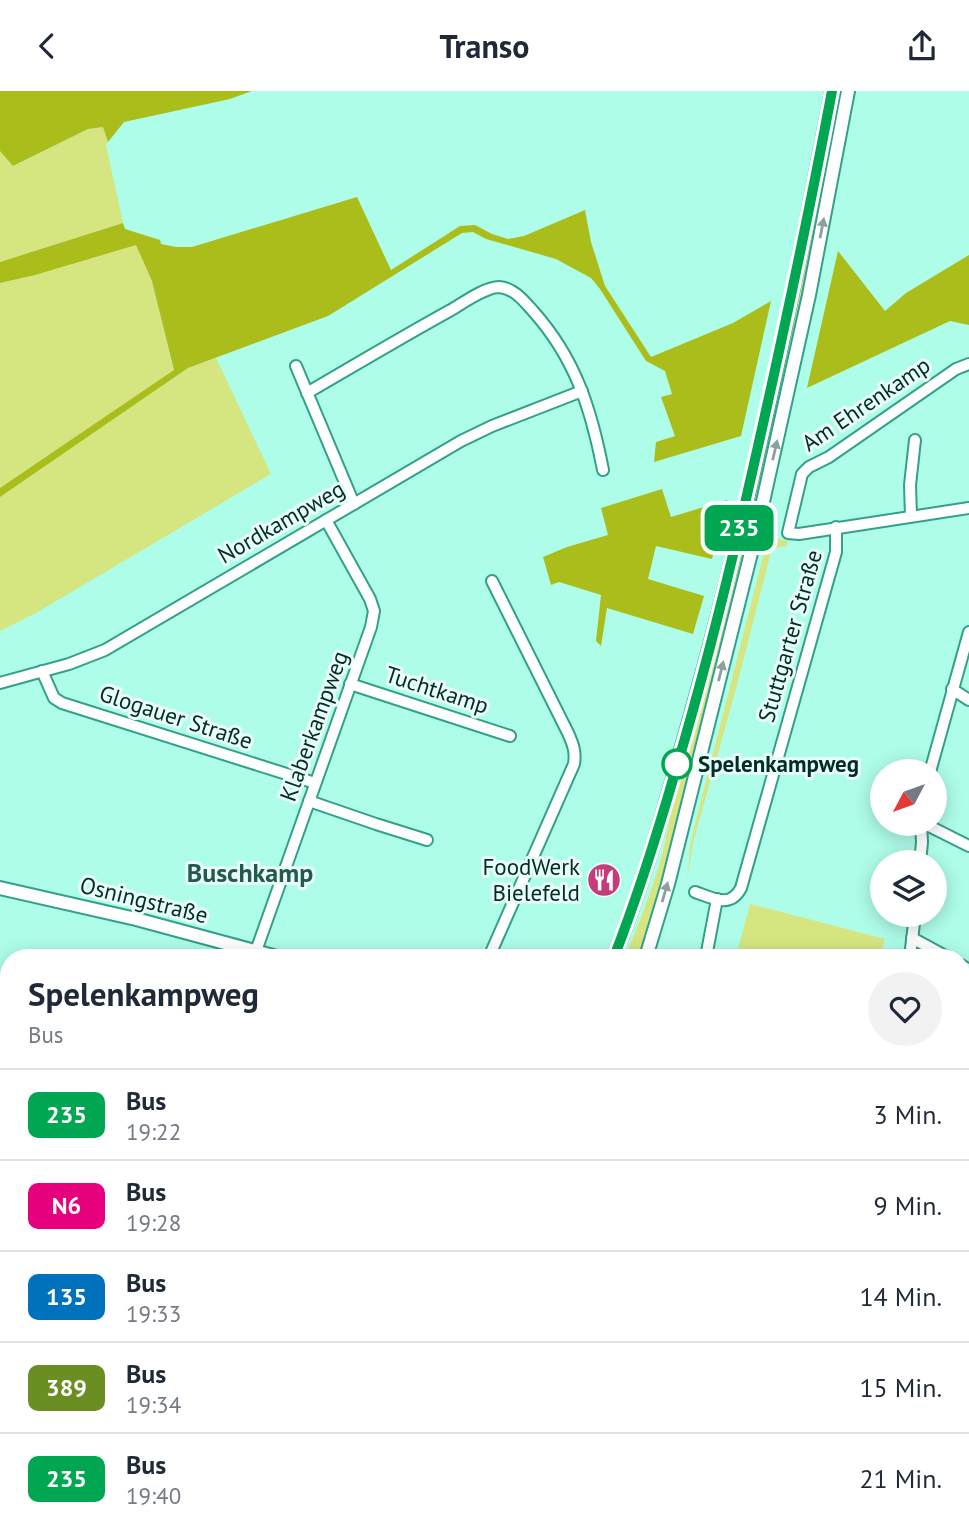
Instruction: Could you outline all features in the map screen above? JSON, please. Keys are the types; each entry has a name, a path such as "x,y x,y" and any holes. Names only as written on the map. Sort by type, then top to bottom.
{"main road":[{"path":"617,949 658,831 725,589 787,315 832,91"},
{"path":"648,949 668,884 756,533 809,295 848,91"},
{"name":"Osningstraße","path":"0,888 136,919 248,949"}],"street":[{"path":"307,393 484,292 497,287 509,290 523,299 543,322 570,363 582,391 603,470"},
{"name":"Am Ehrenkamp","path":"969,364 956,369 829,457 804,470 788,533 799,534 969,508"},
{"path":"296,366 354,504"},
{"name":"Nordkampweg","path":"0,684 105,650 461,441 582,391"},
{"path":"911,516 915,440"},
{"name":"Klaberkampweg","path":"257,949 371,627 374,611 326,520"},
{"name":"Stuttgarter Straße","path":"717,899 730,900 741,888 836,552 836,527"},
{"path":"492,581 568,733 576,756 493,949"},
{"path":"933,759 969,632"},
{"name":"Glogauer Straße","path":"42,671 54,698 62,703 315,783"},
{"name":"Tuchtkamp","path":"350,684 510,736"},
{"path":"952,689 969,700"},
{"path":"309,800 427,840"},
{"path":"947,835 969,846"},
{"path":"695,893 717,899 708,949"},
{"path":"911,949 913,927"},
{"path":"912,938 932,949"}],"green space":[{"path":"0,91 252,91 230,99 124,122 108,142 103,127 88,129 13,166 0,151"},
{"path":"838,91 842,91 766,457 714,675 642,949 628,949 660,863 672,809 718,642 756,486"},
{"path":"103,127 123,223 0,262 0,151 14,166 88,129"},
{"path":"357,197 391,270 460,226 475,225 508,239 524,236 585,210 591,242 605,286 651,357 733,323 771,301 741,436 654,462 656,442 675,436 661,397 672,394 665,371 646,361 591,278 556,259 486,239 473,232 462,233 328,316 188,368 0,497 0,488 174,370 152,281 136,245 0,283 0,262 123,223 125,229 160,240 161,244 192,247"},
{"path":"136,244 152,281 174,371 0,488 0,283"},
{"path":"838,251 885,311 906,293 969,255 969,325 950,321 807,388"},
{"path":"216,358 271,474 36,613 0,631 0,497 188,368"},
{"path":"662,489 671,517 727,500 712,559 656,546 648,579 704,596 693,634 607,608 601,646 596,641 601,595 559,582 551,585 543,557 608,535 601,508"},
{"path":"768,537 788,541 787,546 772,548 693,843 688,876 694,828"},
{"path":"750,904 885,939 882,949 738,949"}],"bus line":[{"name":"235","path":"617,949 658,831 725,589 760,442 832,91"}],"place":[{"name":"Spelenkampweg","path":"677,764"},
{"name":"FoodWerk Bielefeld","path":"604,880"}],"district":[{"name":"Buschkamp","path":"250,873"}]}
